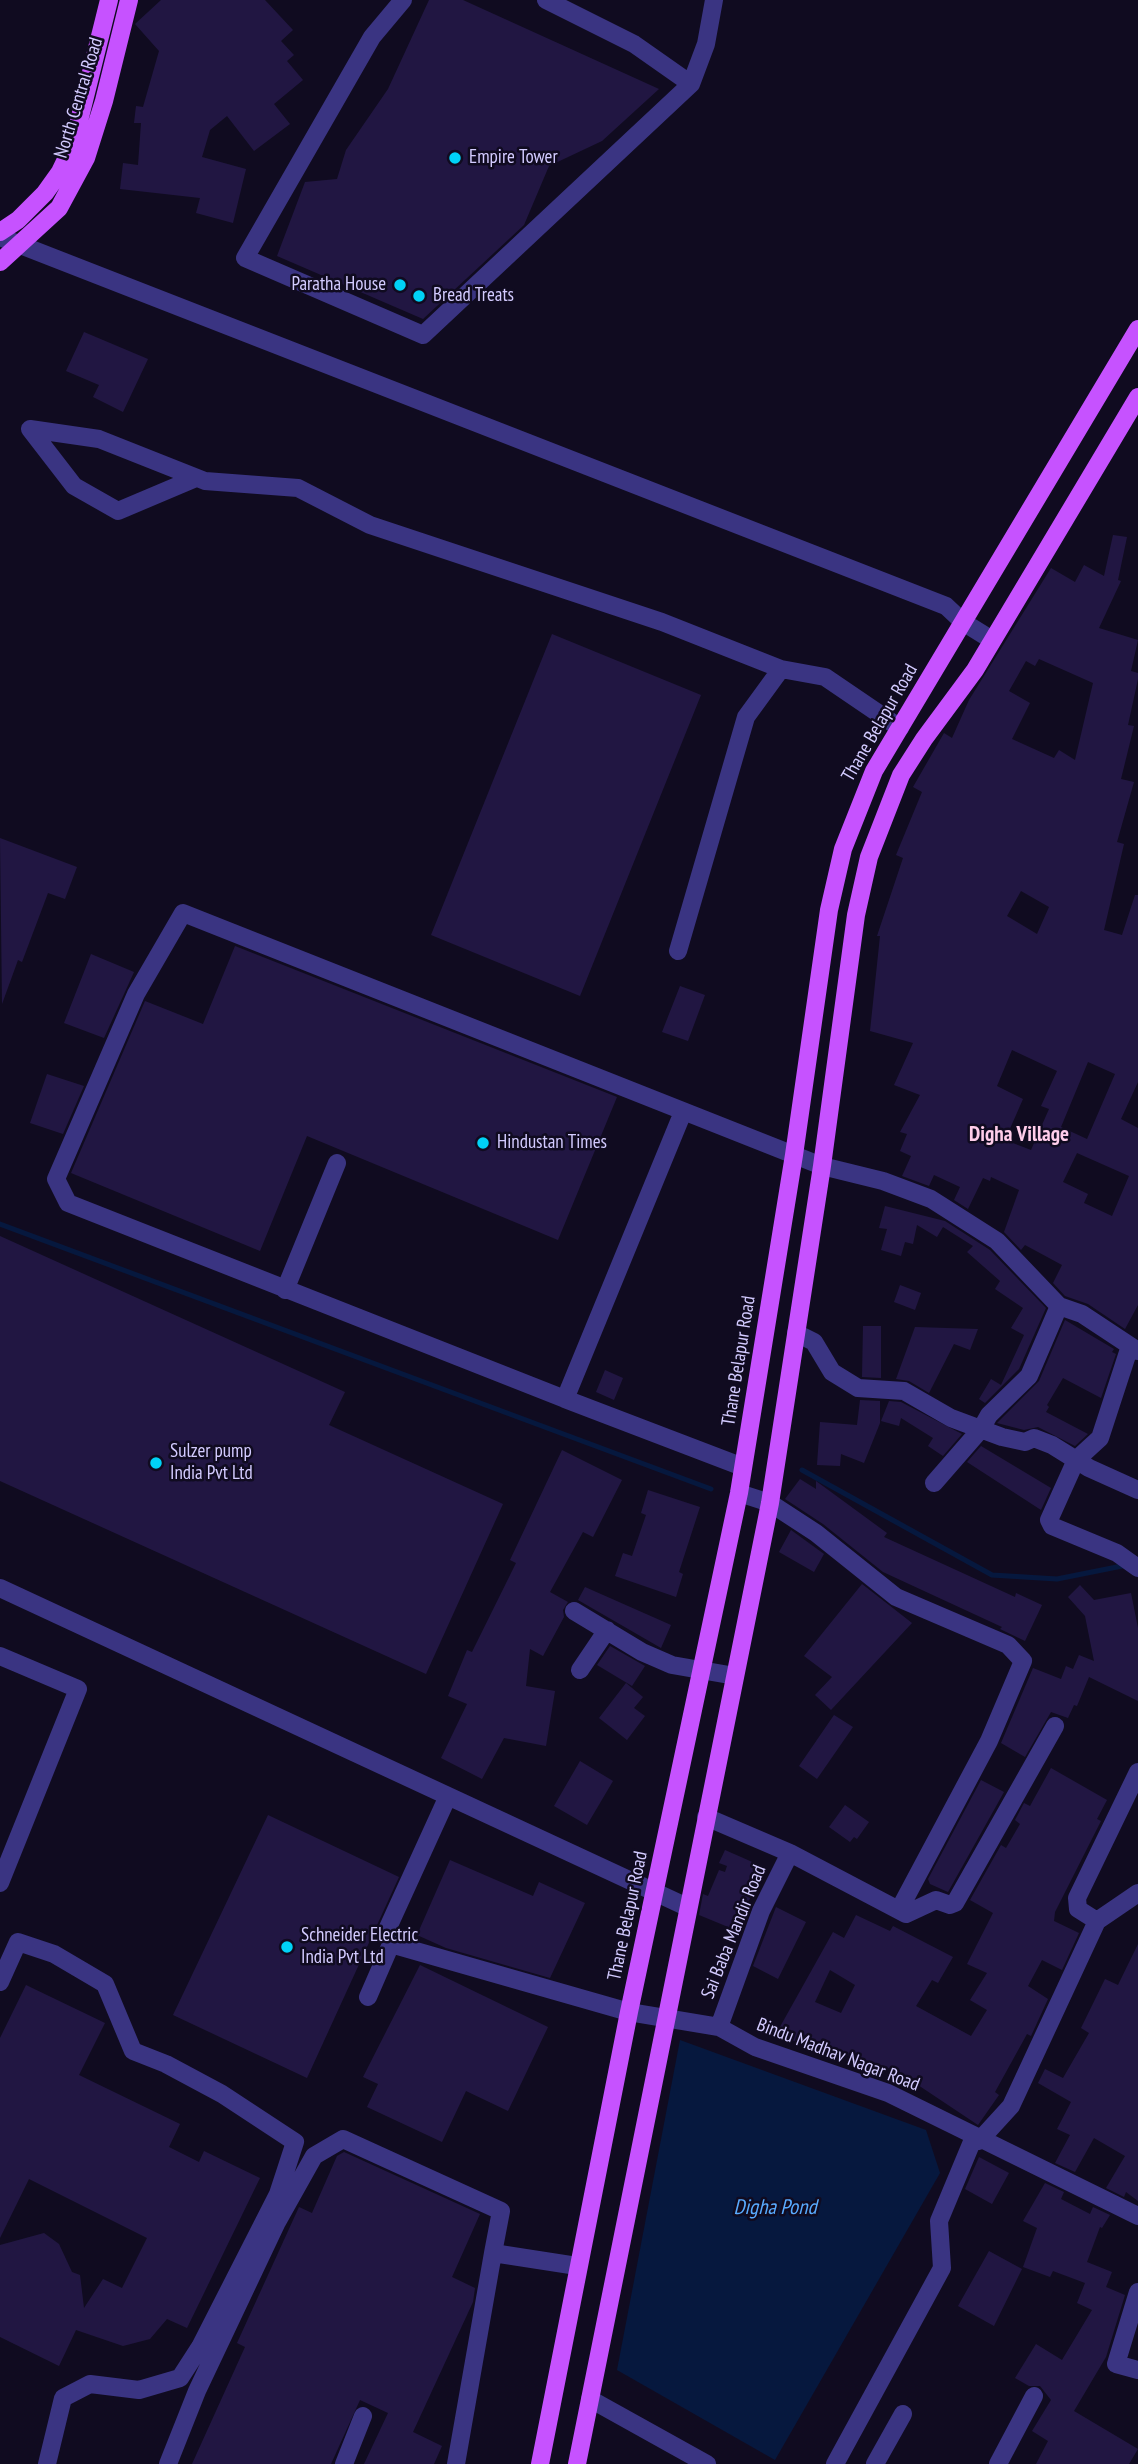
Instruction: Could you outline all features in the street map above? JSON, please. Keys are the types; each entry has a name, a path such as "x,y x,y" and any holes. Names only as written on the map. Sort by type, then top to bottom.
{"main road":[{"name":"North Central Road","path":"0,234 45,193 60,172 73,145 109,0"},
{"name":"North Central Road","path":"0,262 59,208 86,158 104,101 129,0"},
{"name":"Thane Belapur Road","path":"540,2464 629,2012 739,1493 794,1155 829,910 843,849 859,803 900,728 1138,329"},
{"path":"577,2464 769,1503 822,1167 856,915 869,857 901,775 992,640 1138,397"}],"street":[{"path":"403,0 372,37 245,258 423,335 691,85 706,44 714,0"},
{"path":"546,0 634,44 691,85"},
{"path":"0,234 946,606 963,622 992,640"},
{"path":"196,478 118,511 74,486 30,429 99,439 205,481 298,488 370,525 662,622 781,669 825,677 900,728"},
{"path":"678,951 746,717 781,669"},
{"path":"743,1467 68,1203 56,1179 136,994 183,914 822,1167 883,1181 931,1199 996,1241 1059,1306 1082,1314 1134,1348 1100,1438 1076,1460 1049,1520 1052,1526 1073,1537 1131,1562"},
{"path":"565,1399 683,1112"},
{"path":"285,1290 337,1163"},
{"path":"934,1483 981,1429 989,1415 1029,1376 1059,1306"},
{"path":"796,1333 814,1342 832,1372 858,1388 904,1391 951,1418 981,1429 1025,1442 1034,1438 1138,1490"},
{"path":"739,1493 769,1503 816,1533 896,1597 1008,1645 1023,1661 989,1741 900,1910"},
{"path":"0,1588 687,1907"},
{"path":"574,1611 662,1661 734,1675"},
{"path":"580,1670 607,1630"},
{"path":"0,1656 78,1689 0,1883"},
{"path":"706,1817 790,1853 906,1914 936,1900 950,1905 955,1903 1055,1726"},
{"path":"1097,1921 1078,1909 1077,1898 1138,1772"},
{"path":"386,1932 448,1796"},
{"name":"Sai Baba Mandir Road","path":"719,2027 761,1911 790,1853"},
{"path":"835,2464 942,2268 939,2221 976,2139 1011,2106 1097,1921 1138,1893"},
{"path":"0,1982 18,1942 54,1954 105,1984 133,2051 166,2064 222,2094 295,2142 278,2194 200,2347 180,2378 139,2390 90,2384 63,2398 47,2464"},
{"name":"Bindu Madhav Nagar Road","path":"368,1997 391,1944 629,2012 719,2027 755,2047 888,2094 1138,2216"},
{"path":"168,2464 197,2391 254,2270 314,2156 343,2139 501,2211 456,2464"},
{"path":"493,2253 577,2266"},
{"path":"1138,2292 1116,2364 1138,2370"},
{"path":"998,2464 1034,2396"},
{"path":"590,2399 707,2464"},
{"path":"875,2464 903,2414"},
{"path":"344,2464 363,2416"}],"water":[{"name":"Digha Pond","path":"680,2040 926,2130 940,2173 775,2460 617,2370"}],"building":[{"path":"161,0 265,0 293,30 281,41 294,55 287,61 303,80 274,104 290,124 254,151 227,116 210,130 202,157 246,169 233,223 196,213 200,198 120,189 123,163 138,165 141,123 134,123 136,106 143,107 159,51 135,24"},
{"name":"Empire Tower","path":"429,0 463,0 659,89 602,141 549,166 524,225 423,319 277,256 305,182 337,179 346,150 388,89"},
{"path":"84,332 148,359 123,412 93,397 99,385 66,371"},
{"path":"1113,535 1127,537 1118,580 1121,581 1099,628 1138,640 1131,671 1138,673 1138,679 1128,725 1134,726 1121,779 1134,782 1117,842 1124,844 1104,930 1122,935 1135,895 1138,895 1138,1082 1121,1119 1138,1128 1138,1305 1125,1329 1088,1304 1065,1296 1053,1283 1062,1265 1025,1245 1021,1250 1004,1232 1019,1190 991,1177 990,1181 983,1178 968,1209 954,1200 960,1187 934,1175 929,1186 902,1176 911,1156 900,1151 907,1134 900,1132 920,1095 894,1085 913,1043 870,1031 880,936 877,936 903,858 896,855 922,792 913,787 944,733 952,738 969,700 1051,568 1075,582 1084,565 1104,576","holes":["1039,659 1093,683 1075,760 1059,750 1054,758 1012,739 1030,703 1009,691 1026,661 1035,666","1021,891 1049,907 1037,934 1007,916","1012,1050 1057,1071 1041,1106 1049,1109 1031,1150 1005,1140 1023,1099 997,1086","1088,1062 1115,1074 1087,1139 1061,1127","1077,1153 1129,1176 1112,1216 1084,1203 1088,1194 1063,1182"]},
{"path":"552,634 701,695 580,996 431,935"},
{"path":"0,838 77,867 65,899 48,893 22,962 18,960 2,1004"},
{"path":"235,946 617,1097 558,1240 307,1136 260,1251 71,1173 145,1001 203,1024"},
{"path":"91,954 134,972 104,1038 64,1023"},
{"path":"680,986 705,995 688,1041 662,1032"},
{"path":"47,1074 84,1086 63,1134 30,1123"},
{"path":"885,1206 945,1221 990,1250 1046,1308 1019,1369 985,1403 979,1399 991,1379 1001,1385 1024,1335 1011,1328 1023,1308 995,1289 1000,1281 967,1252 973,1246 943,1227 937,1237 917,1225 913,1244 905,1242 901,1256 881,1250 887,1229 879,1228"},
{"name":"Sulzer pump India Pvt Ltd","path":"0,1236 345,1392 329,1425 503,1504 426,1674 0,1481"},
{"path":"900,1285 921,1293 915,1310 894,1302"},
{"path":"1065,1320 1114,1349 1112,1352 1116,1354 1101,1398 1063,1378 1047,1405 1049,1407 1046,1412 1088,1434 1075,1446 1038,1427 1024,1430 997,1423 1039,1381"},
{"path":"863,1326 881,1326 881,1378 862,1377"},
{"path":"915,1327 978,1329 970,1350 954,1344 929,1393 909,1381 896,1379"},
{"path":"605,1370 623,1378 614,1400 596,1392"},
{"path":"860,1400 880,1401 880,1423 864,1463 841,1454 840,1466 817,1465 820,1422 857,1425"},
{"path":"889,1401 901,1402 962,1434 943,1456 928,1446 933,1438 901,1418 899,1426 881,1421"},
{"path":"981,1446 1051,1488 1041,1510 967,1462"},
{"path":"562,1450 622,1480 593,1537 583,1532 550,1592 568,1602 563,1610 564,1617 543,1656 530,1649 526,1686 555,1691 546,1746 504,1738 482,1779 441,1758 467,1704 448,1696 467,1650 472,1652 516,1563 510,1560"},
{"path":"800,1479 816,1489 816,1481 887,1533 884,1537 1015,1597 1016,1593 1042,1605 1025,1641 1000,1629 1002,1627 883,1572 823,1524 785,1499"},
{"path":"648,1490 700,1507 679,1572 683,1574 676,1597 615,1576 623,1553 632,1556 646,1515 641,1513"},
{"path":"791,1530 824,1554 814,1572 779,1552"},
{"path":"862,1584 912,1623 831,1710 815,1695 832,1677 804,1656"},
{"path":"1080,1585 1094,1600 1131,1593 1138,1628 1138,1701 1089,1677 1077,1706 1074,1705 1068,1718 1051,1712 1025,1757 1001,1743 1033,1668 1061,1679 1066,1666 1073,1669 1079,1655 1094,1661 1085,1616 1068,1597"},
{"path":"585,1587 671,1625 661,1648 578,1600"},
{"path":"610,1646 645,1666 632,1686 597,1665"},
{"path":"626,1683 643,1697 634,1708 645,1716 627,1740 599,1718"},
{"path":"834,1715 853,1727 817,1779 799,1766"},
{"path":"580,1761 613,1781 587,1825 554,1806"},
{"path":"1051,1768 1107,1800 1097,1819 1101,1821 1055,1912 1054,1921 1079,1933 1062,1970 1042,1960 1028,1986 1048,1999 1031,2036 1027,2034 995,2092 999,2095 978,2125 897,2071 816,2046 814,2049 776,2034 833,1932 844,1938 856,1915 890,1931 893,1926 953,1957 938,1983 932,1980 916,2006 971,2036 987,2010 970,2000 987,1973 967,1964 993,1913 970,1900 1001,1845 1006,1848 1020,1824 1015,1820 1024,1803 1030,1806","holes":["830,1970 855,1985 841,2013 815,2002"]},
{"path":"981,1780 1004,1792 948,1892 930,1884 928,1879"},
{"path":"845,1805 869,1822 857,1839 854,1837 850,1842 829,1827"},
{"name":"Schneider Electric India Pvt Ltd","path":"268,1815 399,1877 307,2078 173,2015"},
{"path":"725,1850 766,1868 746,1906 743,1905 733,1929 699,1915 703,1894 708,1896 719,1870 725,1872 727,1866 719,1863"},
{"path":"450,1860 533,1896 539,1882 585,1903 550,1978 446,1948 417,1935"},
{"path":"776,1907 806,1922 778,1979 753,1966"},
{"path":"1138,1944 1138,2201 1126,2192 1124,2197 1106,2188 1125,2156 1094,2138 1075,2172 1055,2163 1070,2135 1057,2129 1071,2102 1038,2083 1045,2069 1063,2078 1089,2033 1081,2028 1105,1979 1118,1985"},
{"path":"420,1965 548,2027 508,2111 466,2091 442,2142 367,2107 378,2084 363,2077"},
{"path":"26,1985 105,2023 79,2075 180,2124 169,2147 199,2162 204,2151 260,2178 187,2328 167,2319 150,2339 123,2346 76,2330 59,2366 0,2337 0,2245 44,2233 59,2244 72,2272 80,2275 84,2308 103,2279 122,2288 147,2238 29,2179 0,2238 0,2038"},
{"path":"344,2152 480,2214 452,2277 475,2288 473,2302 413,2432 442,2446 434,2464 364,2464 388,2413 360,2400 331,2464 192,2464 245,2347 237,2343 299,2207 312,2213 337,2156"},
{"path":"979,2157 1009,2173 992,2204 965,2189"},
{"path":"1045,2183 1064,2192 1061,2199 1090,2214 1093,2207 1110,2215 1102,2228 1100,2227 1087,2262 1112,2272 1106,2287 1125,2295 1106,2357 1074,2411 1138,2449 1129,2464 1036,2464 1048,2441 1032,2431 1051,2400 1040,2386 1029,2386 1015,2378 1036,2344 1062,2360 1092,2310 1077,2303 1085,2283 1053,2271 1050,2277 1023,2267 1037,2228 1023,2221"},
{"path":"989,2251 1022,2269 994,2326 958,2306"}],"waterway":[{"path":"0,1224 711,1489"},
{"path":"802,1470 992,1575 1057,1579 1127,1565"}],"place":[{"name":"Empire Tower","path":"455,158"},
{"name":"Paratha House","path":"400,285"},
{"name":"Bread Treats","path":"419,296"},
{"name":"Hindustan Times","path":"483,1143"},
{"name":"Sulzer pump India Pvt Ltd","path":"156,1463"},
{"name":"Schneider Electric India Pvt Ltd","path":"287,1947"}],"district":[{"name":"Digha Village","path":"1019,1135"}]}
